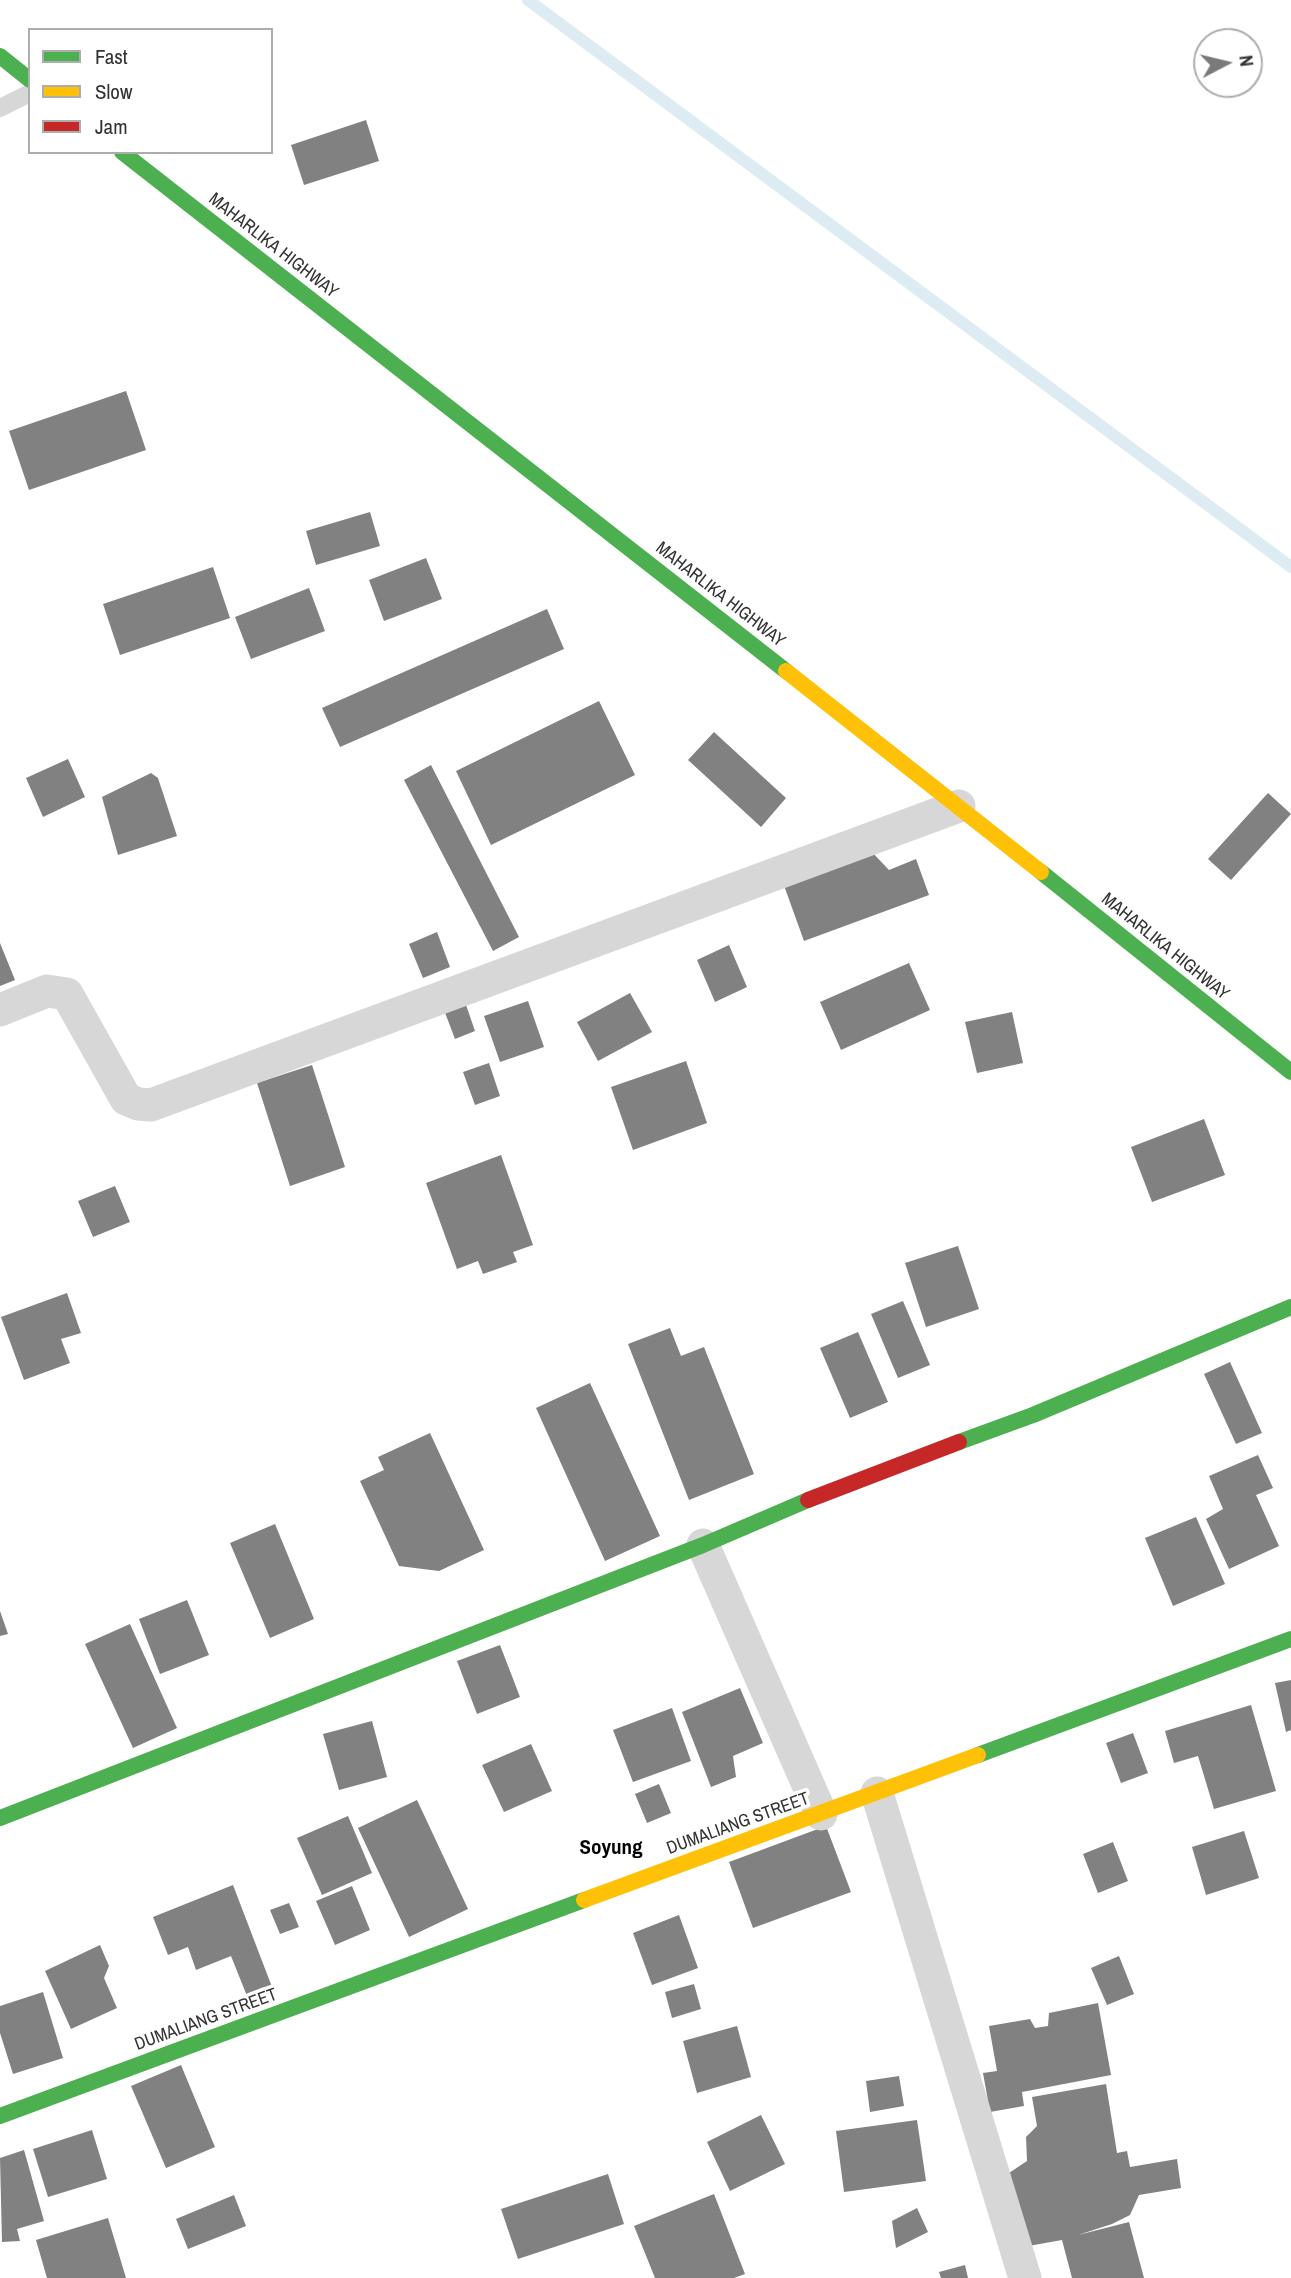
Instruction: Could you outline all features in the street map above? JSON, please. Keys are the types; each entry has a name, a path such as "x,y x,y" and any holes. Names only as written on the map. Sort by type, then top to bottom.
{"main road":[{"path":"0,56 28,78"},
{"name":"MAHARLIKA HIGHWAY","path":"125,154 959,806 1291,1072"},
{"path":"0,1818 341,1683 703,1545 828,1491 1033,1415 1291,1307"},
{"name":"DUMALIANG STREET","path":"0,2116 1291,1639"}],"street":[{"path":"0,1010 47,991 67,994 126,1099 151,1105 959,806"},
{"path":"703,1545 821,1814"},
{"path":"877,1793 1025,2278"}],"lane":[{"path":"0,107 28,94"}],"building":[{"path":"366,120 379,161 304,185 291,145"},
{"path":"126,391 146,450 29,490 9,431"},
{"path":"370,512 380,546 316,565 306,531"},
{"path":"426,558 442,599 384,621 369,580"},
{"path":"213,567 230,618 120,655 103,604"},
{"path":"309,588 325,631 251,659 235,617"},
{"path":"547,609 564,649 340,747 322,708"},
{"path":"599,701 635,775 491,845 456,771"},
{"path":"714,732 786,798 761,827 688,760"},
{"path":"68,759 85,797 43,817 26,778"},
{"path":"431,765 519,937 493,951 404,780"},
{"path":"151,773 158,778 177,836 118,855 102,797"},
{"path":"1268,793 1291,814 1231,880 1208,859"},
{"path":"869,849 889,870 916,859 929,895 804,941 782,880"},
{"path":"437,932 450,967 423,978 409,944"},
{"path":"0,943 15,980 0,986"},
{"path":"729,945 747,987 715,1002 697,960"},
{"path":"909,963 930,1010 841,1050 820,1002"},
{"path":"630,993 652,1032 598,1061 577,1022"},
{"path":"528,1001 544,1047 500,1062 484,1016"},
{"path":"465,1002 475,1031 455,1039 444,1010"},
{"path":"1012,1012 1023,1063 977,1073 965,1022"},
{"path":"686,1061 707,1123 633,1150 611,1087"},
{"path":"489,1063 500,1096 475,1105 463,1072"},
{"path":"312,1065 345,1167 290,1186 257,1083"},
{"path":"1204,1119 1225,1175 1152,1202 1131,1147"},
{"path":"501,1155 533,1245 513,1252 517,1262 483,1274 478,1261 457,1269 426,1183"},
{"path":"115,1186 130,1222 93,1237 78,1201"},
{"path":"958,1246 979,1309 926,1327 905,1263"},
{"path":"67,1293 81,1333 61,1339 70,1363 24,1380 1,1317"},
{"path":"903,1301 930,1365 898,1378 871,1314"},
{"path":"670,1328 681,1356 704,1347 754,1474 689,1500 628,1344"},
{"path":"858,1332 888,1402 850,1418 820,1348"},
{"path":"1230,1362 1262,1433 1236,1444 1204,1374"},
{"path":"590,1383 660,1536 605,1561 536,1408"},
{"path":"430,1433 484,1550 439,1571 399,1566 360,1481 384,1470 378,1457"},
{"path":"1258,1455 1273,1488 1256,1495 1279,1546 1229,1569 1206,1519 1223,1509 1209,1476"},
{"path":"1196,1517 1225,1584 1173,1606 1145,1538"},
{"path":"275,1524 314,1619 270,1638 230,1543"},
{"path":"187,1600 209,1655 160,1674 139,1619"},
{"path":"0,1611 8,1634 0,1636"},
{"path":"130,1624 177,1728 133,1748 85,1644"},
{"path":"500,1645 520,1697 477,1714 457,1661"},
{"path":"1291,1680 1291,1730 1286,1732 1275,1683"},
{"path":"740,1688 763,1743 733,1756 736,1777 711,1787 682,1712"},
{"path":"1251,1705 1276,1791 1214,1809 1198,1756 1174,1763 1165,1731"},
{"path":"672,1708 691,1761 633,1782 613,1730"},
{"path":"372,1721 387,1777 339,1790 323,1734"},
{"path":"1133,1733 1148,1773 1121,1783 1106,1743"},
{"path":"531,1744 552,1791 504,1812 482,1765"},
{"path":"659,1784 671,1813 647,1823 635,1794"},
{"path":"417,1800 468,1909 409,1937 358,1828"},
{"path":"348,1816 372,1873 322,1895 297,1838"},
{"path":"826,1826 851,1892 753,1928 729,1862"},
{"path":"1244,1831 1259,1878 1206,1895 1192,1847"},
{"path":"1113,1842 1128,1881 1098,1893 1083,1854"},
{"path":"233,1885 272,1987 247,1996 231,1956 196,1970 188,1947 168,1955 153,1917"},
{"path":"352,1886 370,1930 335,1945 316,1901"},
{"path":"289,1903 299,1927 280,1934 270,1910"},
{"path":"679,1915 698,1968 652,1985 633,1933"},
{"path":"100,1945 109,1966 104,1978 117,2008 71,2029 45,1971"},
{"path":"1119,1956 1134,1994 1107,2005 1091,1968"},
{"path":"694,1984 701,2009 672,2018 665,1992"},
{"path":"43,1992 63,2058 13,2074 0,2033 0,2006"},
{"path":"1098,2003 1111,2075 1022,2092 1024,2106 990,2112 983,2073 997,2071 989,2026 1030,2019 1035,2028 1048,2026 1049,2013"},
{"path":"737,2026 751,2077 697,2093 683,2041"},
{"path":"181,2065 215,2147 166,2168 131,2086"},
{"path":"899,2076 904,2106 870,2112 866,2081"},
{"path":"1106,2084 1117,2153 1127,2151 1130,2167 1177,2159 1181,2188 1139,2195 1130,2215 1078,2235 1129,2222 1144,2278 1072,2278 1062,2240 1023,2247 1003,2177 1027,2161 1026,2137 1037,2126 1032,2097"},
{"path":"761,2115 785,2164 730,2191 707,2142"},
{"path":"917,2120 926,2181 844,2192 836,2131"},
{"path":"92,2130 107,2179 48,2197 33,2149"},
{"path":"24,2150 44,2221 17,2229 20,2241 2,2242 0,2158"},
{"path":"608,2174 624,2224 518,2259 501,2209"},
{"path":"714,2194 745,2274 734,2278 655,2278 634,2226"},
{"path":"234,2195 246,2226 188,2249 176,2219"},
{"path":"917,2208 928,2232 896,2248 892,2221"},
{"path":"108,2218 126,2278 47,2278 36,2240"},
{"path":"965,2265 968,2278 941,2278 939,2272"}],"waterway":[{"path":"528,0 1291,567"}],"traffic: fast":[{"path":"0,56 28,78"},
{"path":"125,154 786,671"},
{"path":"1041,872 1291,1072"},
{"path":"959,1442 1033,1415 1291,1307"},
{"path":"0,1818 703,1545 808,1500"},
{"path":"978,1755 1291,1639"},
{"path":"0,2116 584,1900"}],"traffic: slow":[{"path":"786,671 1041,872"},
{"path":"584,1900 978,1755"}],"traffic: jam":[{"path":"808,1500 959,1442"}],"district":[{"name":"Soyung","path":"611,1848"}]}
